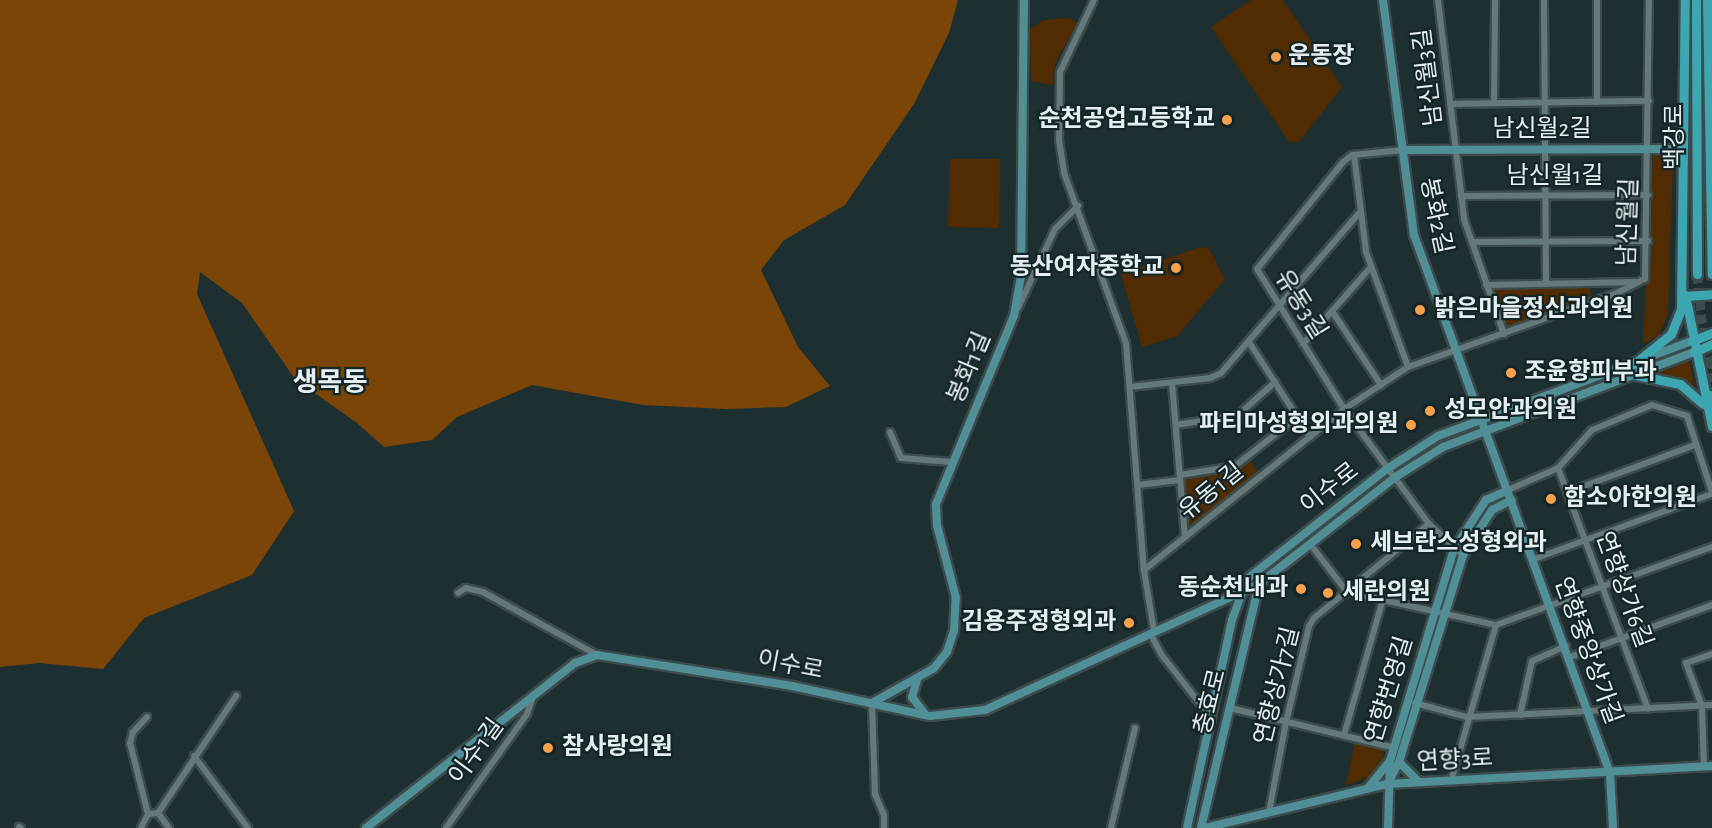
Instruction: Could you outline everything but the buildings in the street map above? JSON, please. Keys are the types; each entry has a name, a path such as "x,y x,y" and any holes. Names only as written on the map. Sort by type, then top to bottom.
{"main road":[{"path":"1685,0 1681,309 1671,334 1635,370 1708,396"},
{"name":"백강로","path":"1696,0 1697,274"},
{"path":"1707,0 1712,274"},
{"path":"1681,281 1686,296 1694,352 1708,396 1712,426"},
{"path":"1686,296 1712,294"},
{"path":"1692,341 1712,333"},
{"path":"1694,352 1712,344"}],"street":[{"name":"봉화1길","path":"873,703 917,680 942,659 956,619 956,598 937,525 936,504 951,462 1014,315 1020,276 1024,0"},
{"path":"1094,0 1058,81 1063,164 1126,343 1144,570 1152,632"},
{"name":"봉화2길","path":"1383,0 1414,235 1508,490"},
{"name":"남신월3길","path":"1438,0 1456,150"},
{"path":"1494,103 1495,0"},
{"path":"1544,0 1546,284"},
{"path":"1597,102 1598,0"},
{"name":"남신월길","path":"1456,350 1617,293 1645,279 1650,149 1649,0"},
{"path":"1450,104 1649,101"},
{"name":"남신월2길","path":"1403,150 1682,149"},
{"path":"1403,150 1354,155 1360,212 1371,267 1408,367"},
{"path":"1456,150 1461,196 1472,242 1504,334"},
{"name":"유동3길","path":"1354,155 1342,162 1257,268 1278,306 1344,409 1429,524"},
{"name":"남신월1길","path":"1461,196 1648,195"},
{"path":"1014,315 1055,229 1078,206"},
{"path":"1130,387 1172,383 1221,373 1360,212"},
{"path":"1472,242 1648,241"},
{"path":"1303,344 1371,267"},
{"path":"1486,285 1632,283 1645,279"},
{"path":"1332,311 1381,385"},
{"name":"이수로","path":"366,828 575,663 597,655 632,658 926,715 950,716 985,710 1260,584 1394,478 1443,447 1635,370 1692,341"},
{"path":"1249,342 1310,437"},
{"name":"유동1길","path":"1144,570 1344,409 1408,367 1456,350"},
{"name":"이수로","path":"1240,594 1247,579 1387,469 1438,436 1481,418 1694,352"},
{"path":"1176,425 1238,415 1275,382"},
{"path":"1172,383 1185,537"},
{"path":"1508,490 1558,468 1592,430 1652,405 1687,416 1712,493 1534,559"},
{"path":"1138,485 1235,466 1297,417"},
{"path":"890,432 902,458 951,462"},
{"path":"1568,492 1695,445"},
{"name":"연향상가6길","path":"1558,468 1648,709"},
{"name":"연향중앙상가길","path":"1508,490 1610,772 1613,828"},
{"name":"연향번영길","path":"1388,828 1387,784 1439,612 1454,549 1486,500 1508,490"},
{"name":"연향번영길","path":"1439,612 1463,555 1492,510 1512,500"},
{"path":"1429,524 1463,555"},
{"name":"연향상가7길","path":"1269,812 1286,722 1309,626 1429,524"},
{"path":"1311,545 1347,592 1496,626 1712,547"},
{"name":"충효로","path":"1203,828 1260,584"},
{"path":"458,593 466,588 483,592 597,655"},
{"name":"충효로","path":"1187,828 1232,620 1240,594"},
{"path":"1344,735 1383,599"},
{"path":"1217,604 1229,608 1232,620"},
{"path":"1570,657 1712,605"},
{"path":"1451,781 1467,717 1496,626"},
{"name":"충효로","path":"1152,632 1161,654 1212,719"},
{"path":"1520,715 1532,661 1566,646"},
{"path":"1708,766 1702,706 1686,663 1712,654"},
{"path":"917,680 912,697 926,715"},
{"path":"158,813 236,696"},
{"name":"이수1길","path":"446,828 527,714 534,696"},
{"path":"1411,702 1467,717 1712,705"},
{"path":"873,703 875,794 884,815 885,828"},
{"path":"1230,708 1397,748"},
{"path":"141,828 148,814 130,743 133,732 147,717"},
{"path":"1111,828 1135,728"},
{"path":"194,756 248,828"},
{"path":"1368,788 1394,761 1419,782"},
{"name":"연향3로","path":"1203,828 1232,825 1269,812 1387,784 1708,766"},
{"path":"148,814 158,813"},
{"path":"158,813 169,828"}],"shaded area":[{"path":"0,0 958,0 949,33 914,104 845,205 784,240 761,270 798,347 830,386 786,407 726,409 643,405 532,385 457,417 432,440 384,447 357,423 295,379 242,303 200,272 197,294 294,511 252,575 144,618 103,669 39,663 0,667"},
{"name":"운동장","path":"1251,0 1283,0 1342,87 1299,142 1289,142 1211,27"},
{"path":"1069,18 1077,23 1055,64 1053,85 1031,81 1030,29 1044,20"},
{"path":"1653,154 1669,155 1673,160 1668,314 1659,335 1643,344"},
{"path":"950,159 1000,159 999,228 948,227"},
{"path":"1201,247 1209,249 1225,279 1177,336 1142,347 1121,274"},
{"path":"1590,287 1591,297 1506,330 1492,289"},
{"path":"1689,361 1695,387 1679,377 1656,374"},
{"path":"1248,458 1258,472 1192,526 1186,525 1182,480 1225,471"},
{"path":"1355,742 1376,746 1382,750 1383,758 1373,776 1346,785"}],"tunnel":[{"path":"1697,274 1703,330 1712,365"},
{"path":"1709,395 1710,360"}],"place":[{"name":"운동장","path":"1276,57"},
{"name":"순천공업고등학교","path":"1227,120"},
{"name":"동산여자중학교","path":"1176,268"},
{"name":"밝은마을정신과의원","path":"1420,310"},
{"name":"조윤향피부과","path":"1511,373"},
{"name":"성모안과의원","path":"1430,411"},
{"name":"파티마성형외과의원","path":"1411,425"},
{"name":"함소아한의원","path":"1551,499"},
{"name":"세브란스성형외과","path":"1356,544"},
{"name":"동순천내과","path":"1301,589"},
{"name":"세란의원","path":"1328,593"},
{"name":"김용주정형외과","path":"1129,623"},
{"name":"참사랑의원","path":"548,748"}],"district":[{"name":"생목동","path":"330,383"}]}
